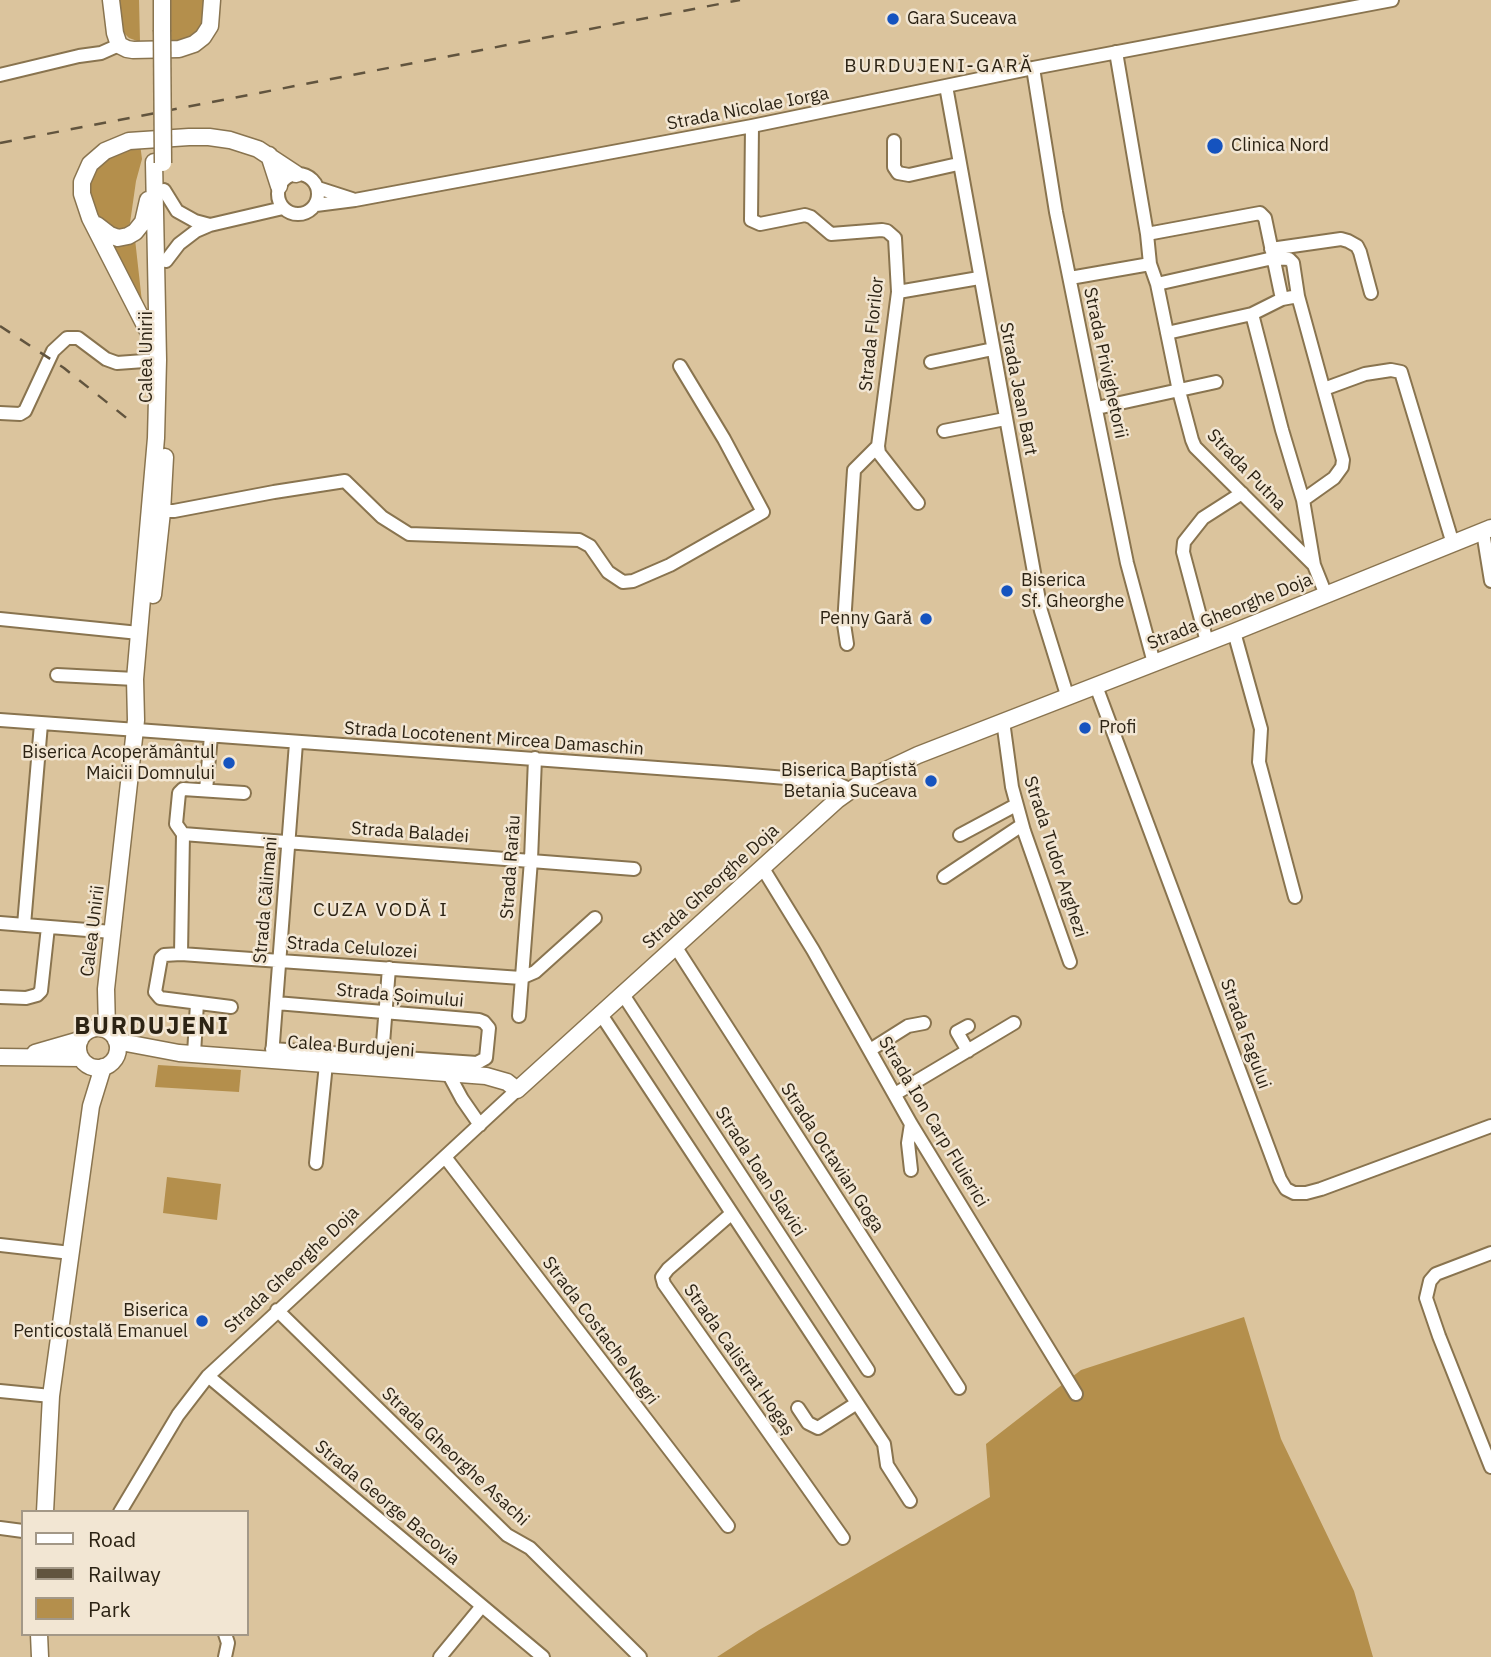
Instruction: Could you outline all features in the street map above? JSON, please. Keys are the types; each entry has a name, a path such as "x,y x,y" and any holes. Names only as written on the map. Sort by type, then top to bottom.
{"main road":[{"path":"111,0 119,45 133,50 179,49 194,44 210,26 212,0"},
{"name":"Calea Unirii","path":"136,712 143,686 156,511 159,163 157,30 152,0"},
{"name":"Calea Unirii","path":"157,30 162,0"},
{"path":"157,354 90,218 82,194 85,172 96,157 114,146 139,140 209,137 244,144 269,155 296,174"},
{"path":"269,155 280,196"},
{"path":"90,218 110,235 118,238 128,236 143,222 148,197 159,188"},
{"name":"Calea Unirii","path":"97,1062 106,1033 106,989 136,712 135,679 139,633 166,425 166,261 159,188"},
{"name":"Strada Gheorghe Doja","path":"517,1090 849,789 906,760 1487,530"},
{"path":"45,1510 51,1396 97,1062 78,1046 83,1035 106,1033"},
{"name":"Calea Burdujeni","path":"106,1033 126,1043 186,1054"},
{"name":"Calea Burdujeni","path":"26,1056 80,1040"},
{"name":"Calea Burdujeni","path":"0,1057 26,1056 97,1062 186,1054 272,1054 326,1064 486,1076 506,1082 517,1090"}],"street":[{"name":"Strada Nicolae Iorga","path":"280,196 290,213 301,215 316,205 752,126 1116,51 1184,41 1392,0"},
{"path":"0,75 101,53 119,45"},
{"name":"Strada Putna","path":"1116,51 1150,264 1157,284 1179,391 1195,447 1314,565"},
{"name":"Strada Privighetorii","path":"1033,68 1070,278 1127,563 1154,663"},
{"name":"Strada Jean Bart","path":"946,86 1041,611 1067,695"},
{"name":"Strada Florilor","path":"752,126 751,220 760,224 805,215 835,235 872,230 887,231 895,238 898,292 878,446"},
{"path":"894,141 894,167 898,173 909,175 958,164"},
{"path":"166,261 186,237 210,225 252,214 280,196 286,178 296,174 307,176 318,188 355,200"},
{"path":"159,188 177,211 195,221 210,225"},
{"path":"316,205 318,188"},
{"path":"1147,234 1260,213 1265,218 1282,299"},
{"path":"1157,284 1272,253 1341,239 1357,246 1371,293"},
{"path":"1272,253 1293,263 1298,296 1343,460 1342,467 1324,486 1303,500"},
{"path":"1070,278 1150,264"},
{"path":"898,292 979,278"},
{"path":"1167,333 1252,314 1282,299 1298,296"},
{"name":"Strada Putna","path":"1252,314 1303,500 1314,565 1326,595"},
{"path":"0,413 20,414 25,411 53,351 67,338 78,338 106,359 117,363 157,354"},
{"path":"931,362 993,349"},
{"path":"156,511 345,481 382,517 410,534 579,540 590,546 608,572 623,582 633,581 670,565 763,512 724,439 680,366"},
{"path":"1324,389 1365,373 1391,370 1401,372 1453,544"},
{"path":"1097,408 1216,383"},
{"path":"944,430 1005,419"},
{"path":"878,446 879,453 918,503"},
{"path":"847,644 844,624 853,470 878,446"},
{"path":"1207,642 1183,551 1184,542 1203,518 1242,493"},
{"path":"1487,530 1491,581"},
{"path":"0,619 139,633"},
{"path":"1234,632 1261,729 1259,762 1295,897"},
{"path":"57,675 135,679"},
{"name":"Strada Fagului","path":"1096,686 1280,1180 1286,1189 1294,1193 1321,1189 1491,1126"},
{"name":"Strada Locotenent Mircea Damaschin","path":"0,720 834,782 849,789"},
{"name":"Strada Tudor Arghezi","path":"1003,721 1016,805 1070,962"},
{"path":"24,925 41,724"},
{"path":"206,790 211,736"},
{"name":"Strada Călimani","path":"272,1054 296,743"},
{"name":"Strada Rarău","path":"519,1016 531,860 535,758"},
{"path":"231,1007 160,998 155,992 161,958 164,955 181,954 183,834 176,824 180,790 244,793"},
{"path":"960,835 1016,805"},
{"path":"944,877 1022,825"},
{"name":"Strada Baladei","path":"183,834 634,869"},
{"name":"Strada Ion Carp Fluierici","path":"762,867 911,1124 1076,1394"},
{"path":"521,978 535,972 594,918"},
{"path":"0,923 112,932"},
{"path":"0,997 26,998 41,991 48,927"},
{"name":"Strada Octavian Goga","path":"675,946 959,1388"},
{"name":"Strada Celulozei","path":"181,954 521,978"},
{"path":"272,1054 383,1056 389,968"},
{"name":"Strada Ioan Slavici","path":"622,993 868,1370"},
{"path":"186,1054 197,1003"},
{"name":"Strada Șoimului","path":"276,1003 484,1022 489,1028 486,1058 477,1063 383,1056"},
{"path":"600,1013 884,1444 887,1465 910,1501"},
{"path":"870,1050 908,1026 924,1023"},
{"path":"895,1094 1014,1023"},
{"path":"968,1026 957,1032 968,1051"},
{"path":"316,1163 326,1064"},
{"path":"448,1073 461,1099 480,1125"},
{"name":"Strada Gheorghe Doja","path":"121,1510 178,1415 208,1376 517,1090"},
{"path":"911,1124 908,1143 911,1170"},
{"name":"Strada Costache Negri","path":"445,1157 728,1526"},
{"name":"Strada Calistrat Hogaș","path":"731,1214 668,1269 662,1277 664,1284 843,1538"},
{"path":"0,1245 71,1253"},
{"path":"1491,1253 1436,1274 1430,1281 1426,1298 1491,1467"},
{"name":"Strada Gheorghe Asachi","path":"277,1310 507,1535 530,1548 640,1657"},
{"name":"Strada George Bacovia","path":"208,1376 542,1657"},
{"path":"0,1391 51,1396"},
{"path":"798,1408 808,1423 818,1428 857,1403"},
{"path":"0,1528 21,1531"},
{"path":"440,1657 482,1606"},
{"path":"225,1657 228,1643 226,1636"}],"green space":[{"path":"117,0 139,0 140,42 129,38 122,31"},
{"path":"167,0 205,0 202,24 198,31 187,39 168,45"},
{"path":"140,144 142,159 130,223 124,232 112,232 97,216 89,181 102,161"},
{"path":"103,237 135,239 142,302"},
{"path":"158,1065 241,1070 239,1092 155,1087"},
{"path":"167,1177 221,1184 217,1220 163,1213"},
{"path":"1244,1317 1281,1439 1354,1591 1373,1657 717,1657 990,1497 986,1444 1081,1370"}],"railway":[{"path":"0,143 740,0"},
{"path":"0,326 64,368 129,420"}],"place":[{"name":"Gara Suceava","path":"893,19"},
{"name":"Clinica Nord","path":"1215,146"},
{"name":"Biserica Sf. Gheorghe","path":"1007,591"},
{"name":"Penny Gară","path":"926,619"},
{"name":"Profi","path":"1085,728"},
{"name":"Biserica Acoperământul Maicii Domnului","path":"229,763"},
{"name":"Biserica Baptistă Betania Suceava","path":"931,781"},
{"name":"Biserica Penticostală Emanuel","path":"202,1321"}],"district":[{"name":"BURDUJENI-GARĂ","path":"939,67"},
{"name":"CUZA VODĂ I","path":"381,911"},
{"name":"BURDUJENI","path":"152,1027"}]}
